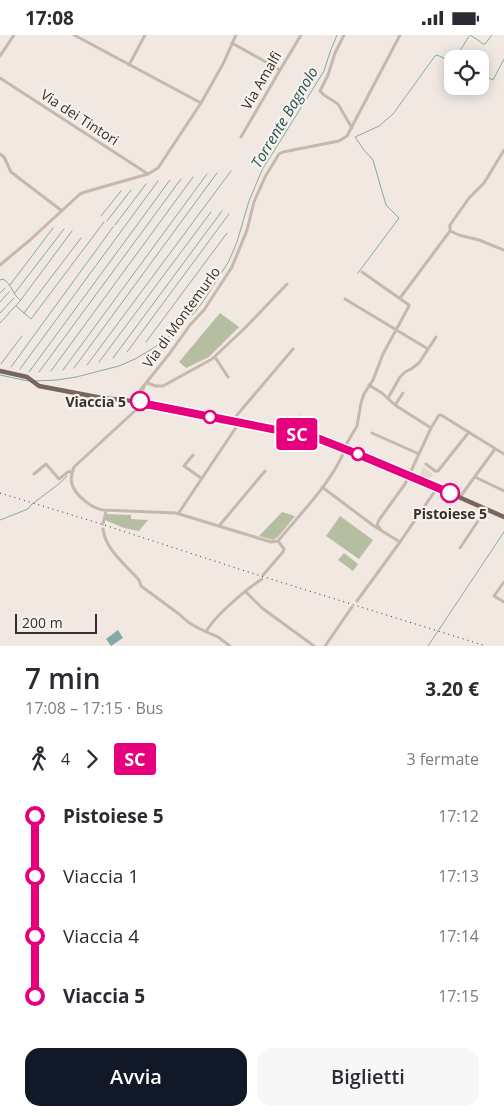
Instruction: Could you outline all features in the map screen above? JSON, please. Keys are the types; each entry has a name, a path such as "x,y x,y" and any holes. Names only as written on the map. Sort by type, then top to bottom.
{"main road":[{"path":"0,371 26,377 31,379 36,385 102,398 136,401 321,440 438,487 504,517"}],"street":[{"path":"0,56 14,35"},
{"path":"74,35 201,103"},
{"path":"129,65 145,35"},
{"path":"0,265 74,199 85,192 148,174 159,166 201,103 223,64 236,35"},
{"name":"Via Amalfi","path":"241,137 302,35"},
{"path":"344,35 320,91 338,104 352,128"},
{"path":"352,128 400,35"},
{"path":"232,43 280,70"},
{"name":"Via dei Tintori","path":"0,78 148,174"},
{"name":"Via di Montemurlo","path":"73,471 76,465 139,407 136,401 145,385 190,325 204,310 232,267 247,230 254,202 261,185 279,154 338,141 347,136 352,128"},
{"path":"400,298 450,231 450,225 469,198 484,183 504,150"},
{"path":"0,153 11,172 62,211"},
{"path":"450,231 504,250"},
{"path":"34,474 46,464 59,479 68,472 73,471 72,484 78,493 91,506 99,510 178,514 271,542 278,541 340,462 344,449 357,426 362,399 380,360 409,306 362,271"},
{"path":"145,385 162,386 210,361 287,284"},
{"path":"345,299 428,349"},
{"path":"388,398 400,377 419,363 436,337"},
{"path":"232,421 293,349"},
{"path":"215,357 228,377"},
{"path":"370,385 395,405 431,428"},
{"path":"395,405 403,393"},
{"path":"381,531 377,525 379,520 405,484 431,428 440,414 504,454"},
{"path":"300,417 313,428 321,440"},
{"path":"178,514 239,423"},
{"path":"426,464 434,471 438,471 469,431"},
{"path":"372,433 419,454"},
{"path":"460,497 496,449"},
{"path":"193,455 184,467 201,478"},
{"path":"218,526 264,471"},
{"path":"475,477 504,491"},
{"path":"322,487 381,531 400,542"},
{"path":"357,601 438,487"},
{"path":"460,548 486,509"},
{"path":"106,511 103,526 108,545 139,580 141,586 188,622 218,637 230,646"},
{"path":"364,519 374,523 379,520"},
{"path":"206,632 218,616 263,577 283,552 283,547 278,541"},
{"path":"504,581 494,596 504,603"},
{"path":"246,592 262,608 314,646"},
{"path":"325,646 352,607"}],"green space":[{"path":"220,313 239,327 209,357 186,368 179,362"},
{"path":"282,512 295,516 278,537 273,540 259,536"},
{"path":"106,514 131,515 131,519 148,520 139,531 124,528 105,520"},
{"path":"340,516 373,540 359,559 326,536"},
{"path":"344,553 358,564 353,571 338,560"}],"shaded area":[{"path":"423,467 433,474 428,482 419,477"}],"water":[{"path":"118,630 123,638 111,646 106,639"}],"waterway":[{"name":"Torrente Bagnolo","path":"34,381 76,377 119,366 152,349 171,335 194,313 229,261 237,242 249,201 262,170 324,71 337,35"},
{"path":"470,35 483,44 492,35"},
{"path":"460,50 469,36"},
{"path":"358,273 399,218 386,205 373,160 355,137 379,126 393,114 435,56 444,58"},
{"path":"489,78 493,80 504,59"},
{"path":"87,365 231,171"},
{"path":"74,368 217,173"},
{"path":"63,370 207,174"},
{"path":"51,371 193,177"},
{"path":"39,372 181,179"},
{"path":"29,372 170,180"},
{"path":"20,369 158,181"},
{"path":"115,225 146,184"},
{"path":"107,221 131,190"},
{"path":"101,216 121,191"},
{"path":"113,358 222,211"},
{"path":"99,362 211,212"},
{"path":"127,352 229,214"},
{"path":"16,306 31,319 104,222"},
{"path":"11,367 113,227"},
{"path":"10,285 53,228"},
{"path":"14,294 64,229"},
{"path":"0,323 20,301 72,231"},
{"path":"146,342 227,233"},
{"path":"24,313 81,238"},
{"path":"0,280 6,281 20,300"},
{"path":"0,293 5,288"},
{"path":"0,302 9,292"},
{"path":"0,313 14,298"},
{"path":"1,364 22,336"},
{"name":"Torrente Bagnolo","path":"0,375 28,381"},
{"path":"0,520 28,509 67,476"},
{"path":"428,646 504,532"}],"railway":[{"path":"0,493 486,646"}],"bus line":[{"name":"SC","path":"140,401 138,404 317,438 450,493"}],"place":[{"name":"Viaccia 5","path":"140,401"},
{"name":"Pistoiese 5","path":"450,493"}]}
